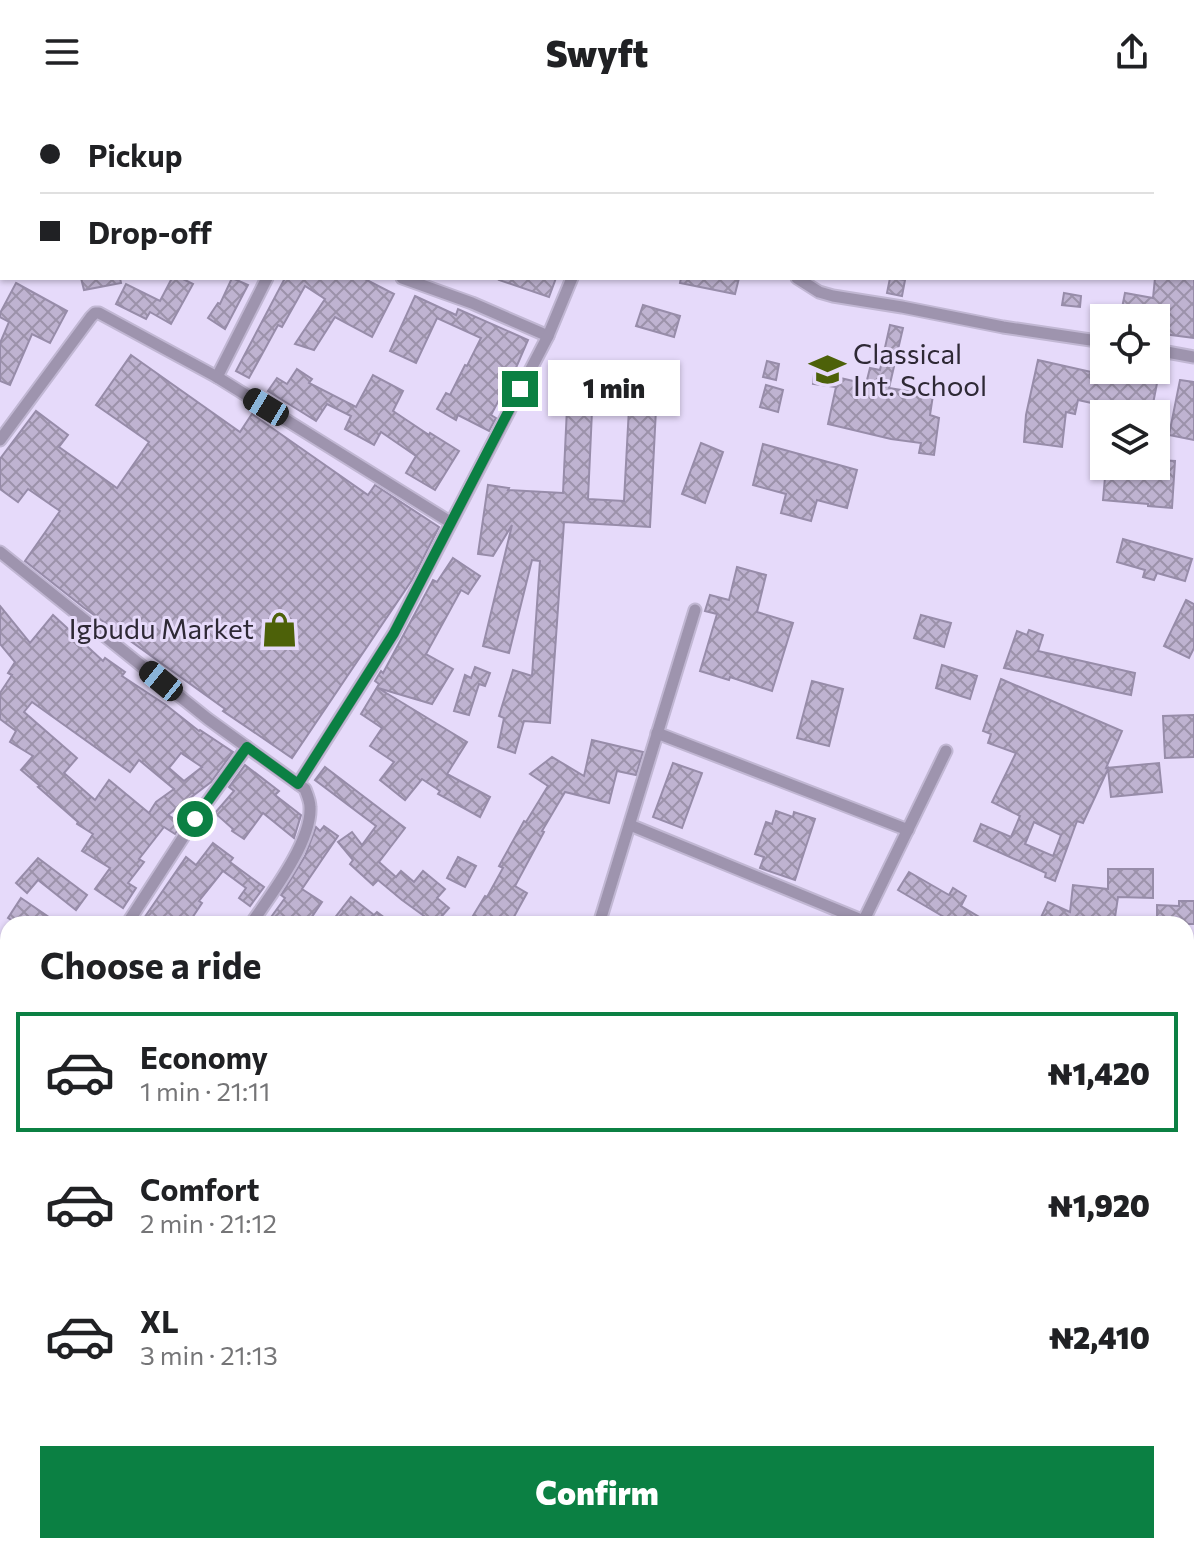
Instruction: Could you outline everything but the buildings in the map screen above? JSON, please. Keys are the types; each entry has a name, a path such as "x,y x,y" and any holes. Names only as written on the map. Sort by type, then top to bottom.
{"street":[{"path":"217,377 266,280"},
{"path":"408,280 472,303 548,336"},
{"path":"298,784 394,633 548,336 571,280"},
{"path":"800,280 819,292 833,296 1090,340"},
{"path":"0,440 95,313 99,313 217,377 450,522"},
{"path":"1170,353 1194,357"},
{"path":"0,552 208,719 305,789 310,806 308,829 284,876 256,916"},
{"path":"602,916 695,610"},
{"path":"657,733 908,830"},
{"path":"132,916 195,819 247,747"},
{"path":"866,916 946,751"},
{"path":"630,825 849,916"}],"place":[{"name":"Classical Int. School","path":"827,370"},
{"name":"Igbudu Market","path":"280,629"}],"route":[{"path":"195,819 247,747 298,784 394,633 520,389"}]}
